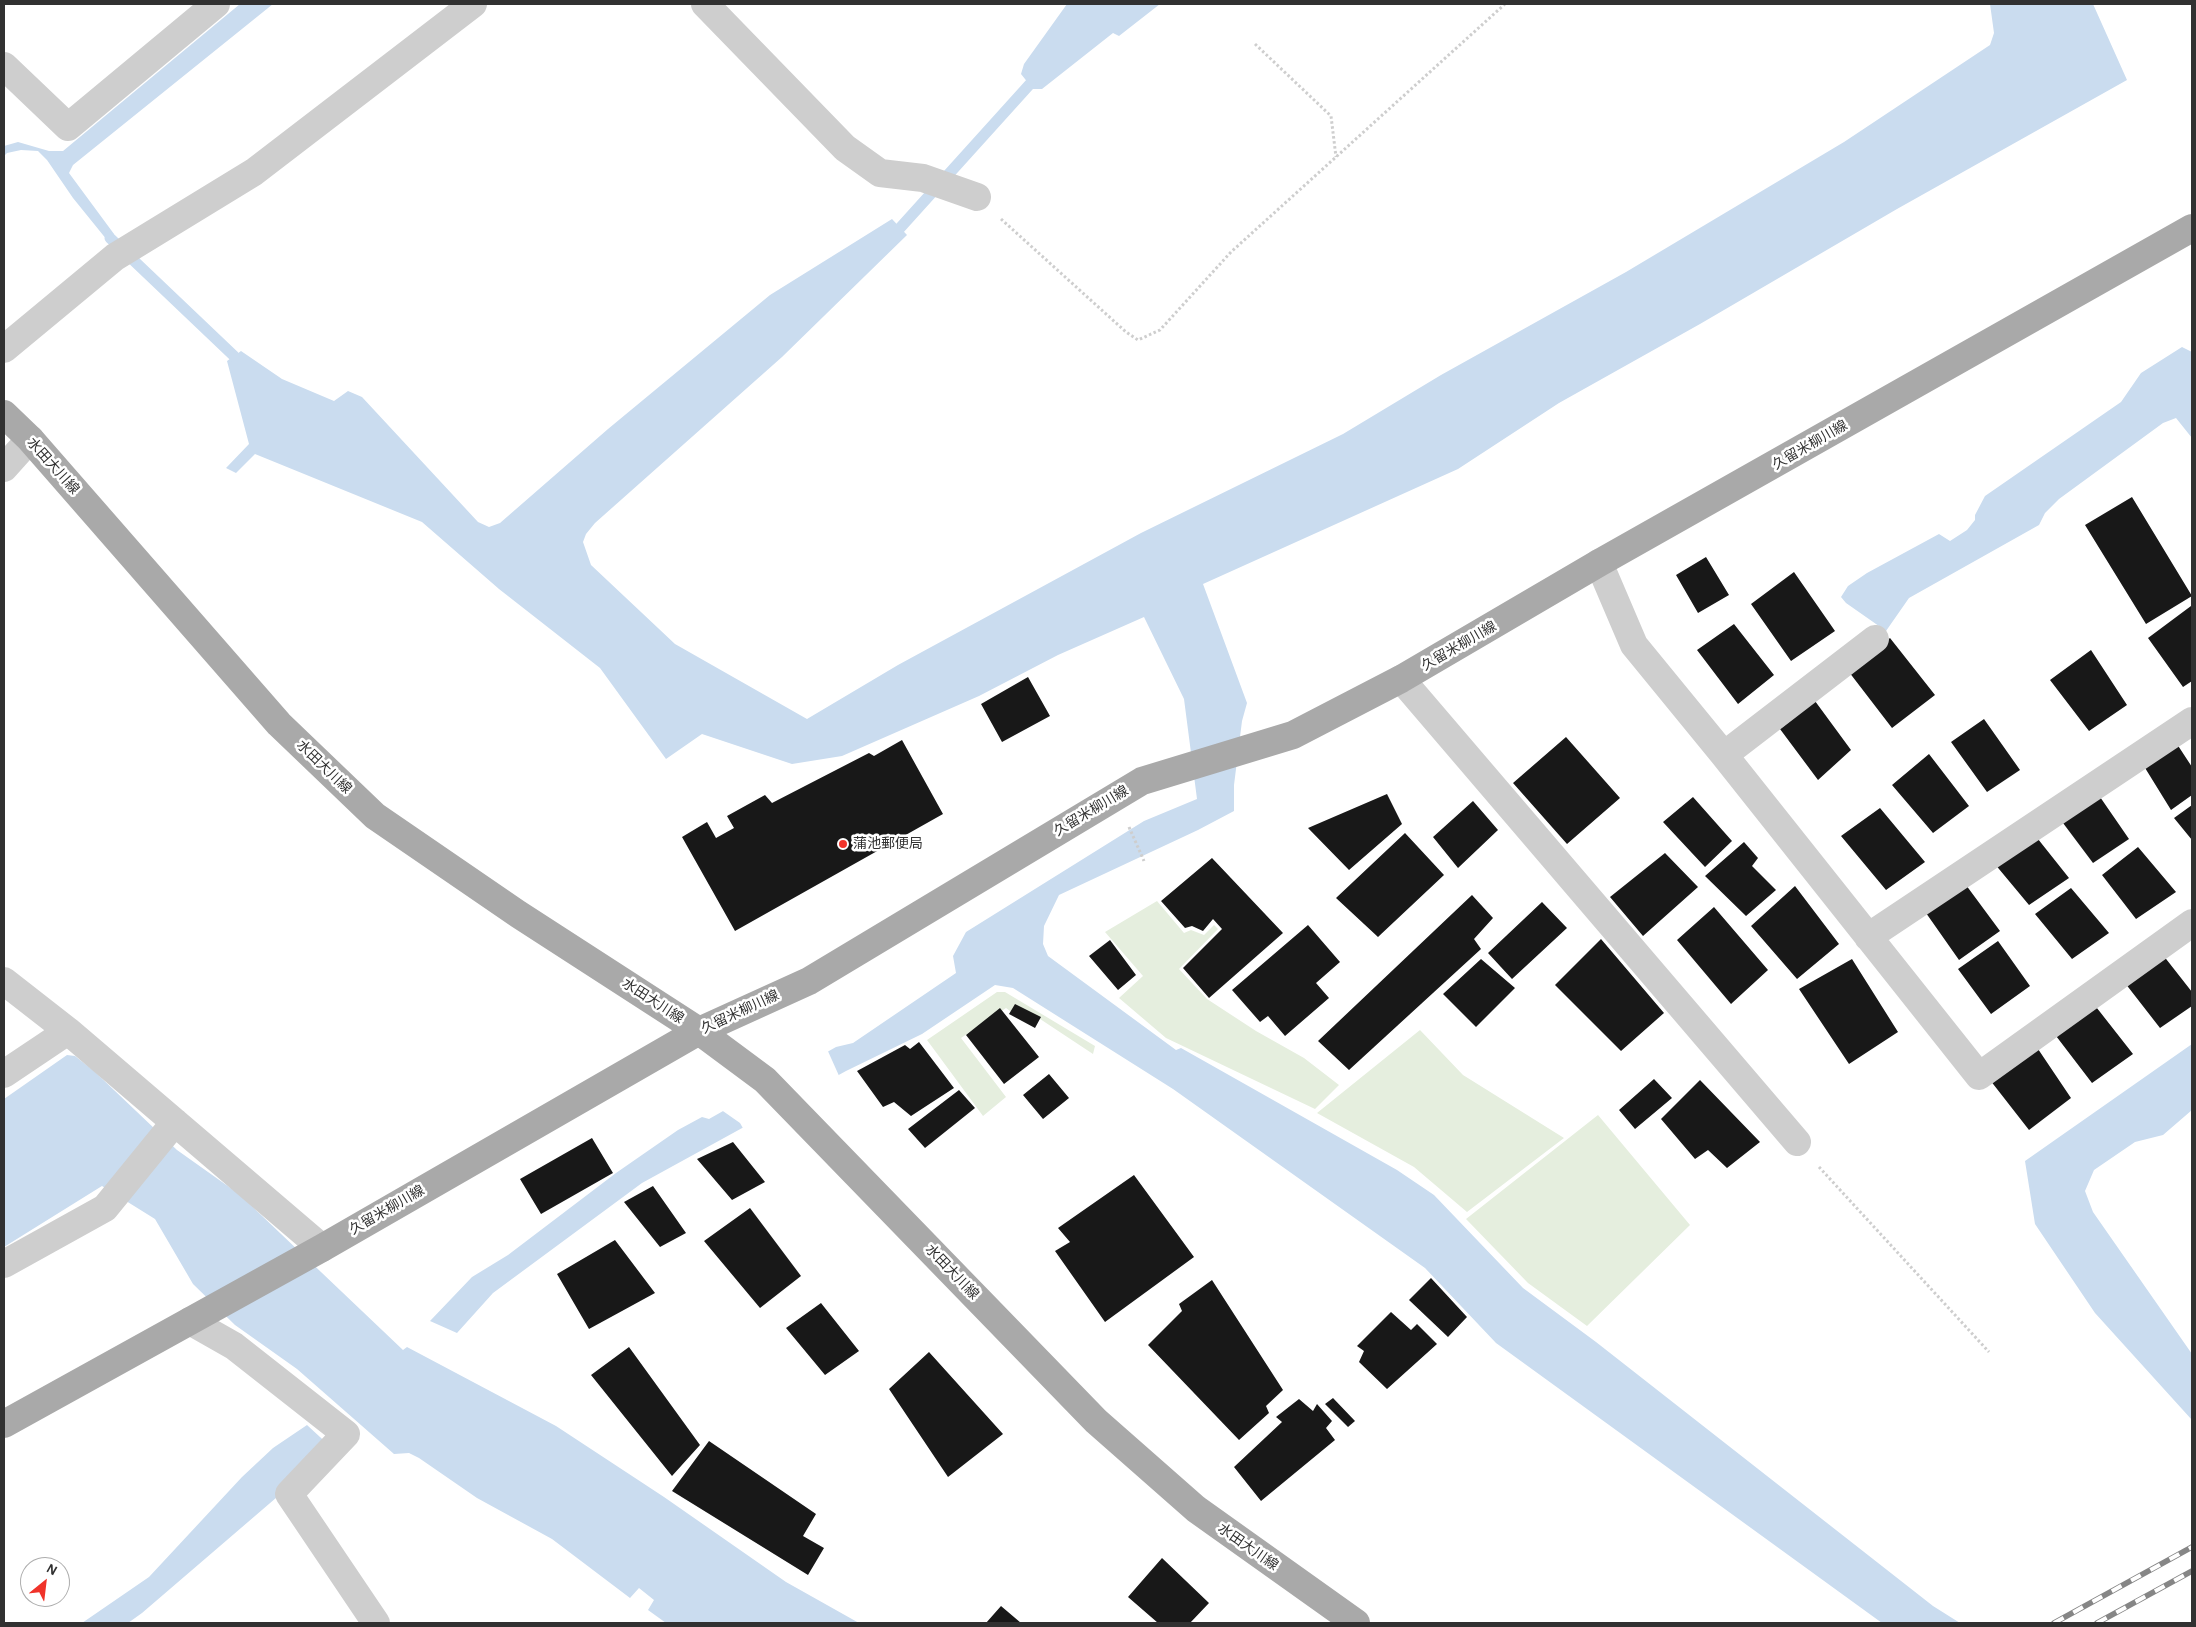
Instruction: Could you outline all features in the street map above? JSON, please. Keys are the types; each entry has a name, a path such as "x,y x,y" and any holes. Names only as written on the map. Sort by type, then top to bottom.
{"main road":[{"name":"久留米柳川線","path":"4,1424 201,1316 699,1031 809,981 1142,781 1293,735 1401,679 1599,564 2192,228"},
{"name":"水田大川線","path":"4,414 30,439 279,724 375,816 518,914 699,1031 765,1080 1096,1420 1196,1509 1356,1623"}],"street":[{"path":"4,66 68,127 216,4"},
{"path":"4,349 115,257 254,172 473,4"},
{"path":"705,4 845,148 880,173 923,178 976,197"},
{"path":"4,468 30,439"},
{"path":"1599,564 1634,645 1724,755 1979,1076 2192,923"},
{"path":"1724,755 1875,639"},
{"path":"1401,679 1796,1142"},
{"path":"1868,937 2192,721"},
{"path":"4,981 175,1122 317,1250"},
{"path":"4,1074 68,1032"},
{"path":"4,1264 105,1208 175,1122"},
{"path":"201,1316 234,1346 346,1434 289,1494 376,1623"}],"path":[{"path":"976,197 1126,332 1138,340 1160,330 1231,252 1505,4"},
{"path":"1255,44 1331,116 1336,157"},
{"path":"1796,1142 1989,1352"}],"green space":[{"path":"1157,901 1184,933 1191,930 1204,935 1214,925 1218,929 1179,969 1207,999 1256,1031 1304,1058 1339,1085 1315,1109 1166,1038 1119,998 1143,976 1105,932"},
{"path":"997,992 1005,992 1095,1046 1093,1054 1031,1013 1022,1020 1006,1008 961,1038 1006,1097 983,1116 927,1040"},
{"path":"1420,1030 1463,1075 1564,1138 1467,1212 1414,1167 1317,1113"},
{"path":"1598,1115 1690,1225 1587,1326 1528,1283 1466,1219"}],"water":[{"path":"240,4 273,4 73,165 69,173 114,234 107,240 73,198 47,160 38,151 21,150 7,153 4,156 4,146 18,142 49,151 63,151"},
{"path":"1067,4 1160,4 1119,36 1113,33 1042,89 1033,89 1021,74 1024,64"},
{"path":"1990,4 2093,4 2127,80 1897,209 1700,324 1559,403 1458,469 1203,584 1247,703 1242,721 1234,785 1234,811 1198,830 1059,895 1044,926 1043,944 1048,956 1176,1050 1181,1048 1397,1170 1434,1195 1523,1288 1596,1342 1933,1606 1960,1623 1882,1623 1496,1343 1425,1268 1173,1089 1013,988 995,985 922,1034 846,1071 642,1183 493,1293 457,1333 430,1321 472,1277 508,1255 616,1173 678,1130 702,1117 709,1119 836,1047 853,1043 956,973 953,956 966,932 1144,821 1197,799 1184,699 1144,617 1058,655 979,696 842,756 792,764 702,734 666,759 600,668 499,589 422,522 255,454 236,473 226,468 249,444 227,361 241,351 282,379 334,401 348,391 362,397 478,522 489,527 500,523 608,429 770,295 892,219 907,235 782,357 595,523 586,534 583,542 591,565 675,644 807,719 898,665 1141,533 1343,434 1441,375 1626,272 1844,142 1990,45 1994,33"},
{"path":"2182,347 2192,352 2192,438 2176,418 2163,423 2059,499 2045,513 2039,525 1909,598 1886,631 1846,603 1841,597 1848,586 1867,573 1939,534 1950,541 1967,530 1975,520 1975,515 1985,496 2121,402 2141,373"},
{"path":"2192,1044 2192,1110 2163,1135 2135,1142 2094,1170 2085,1191 2093,1212 2192,1354 2192,1420 2095,1313 2035,1224 2025,1161"},
{"path":"67,1055 75,1056 94,1071 177,1150 239,1194 403,1350 407,1347 556,1426 664,1497 786,1582 859,1623 666,1623 648,1610 654,1600 639,1588 630,1598 552,1539 477,1498 419,1458 409,1453 394,1454 297,1369 235,1325 193,1284 155,1219 102,1186 4,1247 4,1099"},
{"path":"307,1425 333,1449 128,1623 82,1623 149,1577 242,1477 273,1448"}],"pier":[{"path":"827,1049 840,1078 744,1130 740,1123 720,1109"}],"building":[{"path":"2132,497 2192,596 2146,624 2085,525"},
{"path":"1706,557 1729,595 1698,613 1676,575"},
{"path":"1794,572 1835,631 1791,661 1751,604"},
{"path":"2191,606 2192,681 2183,687 2148,638"},
{"path":"1734,624 1774,675 1738,704 1697,650"},
{"path":"1890,638 1935,695 1892,728 1849,672"},
{"path":"2091,650 2127,705 2089,731 2050,680"},
{"path":"1028,677 1050,716 1002,742 981,704"},
{"path":"1815,701 1851,750 1818,780 1780,729"},
{"path":"1984,719 2020,770 1987,792 1951,742"},
{"path":"1566,737 1620,798 1567,844 1513,783"},
{"path":"902,740 943,814 735,931 682,837 707,822 716,838 734,828 727,816 765,795 772,803 869,753 874,756"},
{"path":"2175,741 2192,767 2192,795 2171,810 2142,763"},
{"path":"1929,754 1969,806 1933,833 1892,785"},
{"path":"1387,794 1402,824 1349,870 1308,828"},
{"path":"2098,794 2129,839 2093,863 2060,819"},
{"path":"1693,797 1732,841 1705,867 1663,822"},
{"path":"1473,801 1498,830 1458,868 1433,837"},
{"path":"2192,805 2192,840 2174,818"},
{"path":"1880,808 1925,862 1886,890 1841,836"},
{"path":"1405,833 1444,875 1378,937 1336,898"},
{"path":"2034,834 2069,878 2029,905 1994,863"},
{"path":"1744,842 1758,858 1752,866 1776,890 1746,916 1705,876"},
{"path":"2138,847 2176,892 2136,919 2102,875"},
{"path":"1665,853 1698,887 1643,936 1610,897"},
{"path":"1212,858 1283,933 1209,998 1183,968 1222,929 1213,919 1203,931 1192,926 1185,928 1161,901"},
{"path":"1966,885 2000,931 1959,960 1926,913"},
{"path":"1795,886 1839,944 1797,979 1751,926"},
{"path":"2071,888 2109,933 2072,959 2035,914"},
{"path":"1472,895 1493,918 1474,939 1481,949 1349,1070 1318,1041"},
{"path":"1542,902 1567,928 1512,979 1488,953"},
{"path":"1714,907 1768,970 1731,1004 1677,940"},
{"path":"1308,925 1340,962 1316,983 1329,998 1285,1036 1268,1016 1260,1022 1232,990"},
{"path":"1601,939 1664,1013 1621,1051 1555,985"},
{"path":"1110,940 1136,975 1118,990 1089,956"},
{"path":"1998,941 2030,986 1991,1014 1958,969"},
{"path":"2163,955 2192,992 2192,1006 2160,1028 2125,983"},
{"path":"1481,959 1515,988 1476,1027 1443,994"},
{"path":"1852,959 1898,1032 1849,1064 1799,989"},
{"path":"2093,1003 2133,1054 2092,1083 2053,1032"},
{"path":"1015,1004 1041,1017 1035,1028 1009,1014"},
{"path":"1000,1008 1039,1057 1004,1084 966,1035"},
{"path":"919,1042 954,1088 911,1116 894,1102 883,1107 857,1071 905,1045 910,1049"},
{"path":"2036,1046 2071,1098 2029,1130 1990,1080"},
{"path":"1049,1074 1069,1098 1043,1119 1023,1095"},
{"path":"1654,1079 1672,1098 1635,1129 1619,1110"},
{"path":"1700,1080 1760,1142 1727,1168 1708,1150 1695,1159 1661,1119"},
{"path":"959,1090 975,1108 925,1148 908,1129"},
{"path":"592,1138 613,1173 541,1214 520,1179"},
{"path":"733,1142 765,1182 732,1200 697,1159"},
{"path":"1134,1175 1194,1257 1105,1322 1055,1251 1070,1242 1058,1228"},
{"path":"653,1186 686,1233 660,1247 624,1202"},
{"path":"750,1208 801,1276 760,1308 704,1241"},
{"path":"615,1240 655,1293 589,1329 557,1274"},
{"path":"1431,1278 1467,1317 1448,1337 1409,1300"},
{"path":"1212,1280 1283,1390 1266,1406 1269,1413 1239,1440 1148,1345 1182,1311 1179,1304"},
{"path":"821,1303 859,1351 825,1375 786,1328"},
{"path":"1391,1312 1411,1330 1417,1324 1437,1344 1387,1389 1359,1362 1364,1351 1357,1346"},
{"path":"629,1347 700,1445 672,1476 591,1375"},
{"path":"929,1352 1003,1434 948,1477 889,1389"},
{"path":"1333,1398 1355,1421 1348,1427 1325,1404"},
{"path":"1299,1399 1313,1411 1317,1404 1332,1421 1326,1428 1335,1440 1261,1501 1234,1467 1282,1422 1276,1417"},
{"path":"709,1441 816,1514 803,1536 824,1548 808,1575 672,1491"},
{"path":"1162,1558 1209,1603 1190,1623 1158,1623 1128,1597"},
{"path":"1001,1606 1021,1623 986,1623"}],"waterway":[{"path":"900,228 1030,84"},
{"path":"110,238 234,356"}],"railway":[{"path":"2054,1623 2192,1547"},
{"path":"2097,1623 2192,1571"}],"place":[{"name":"蒲池郵便局","path":"843,844"}]}
